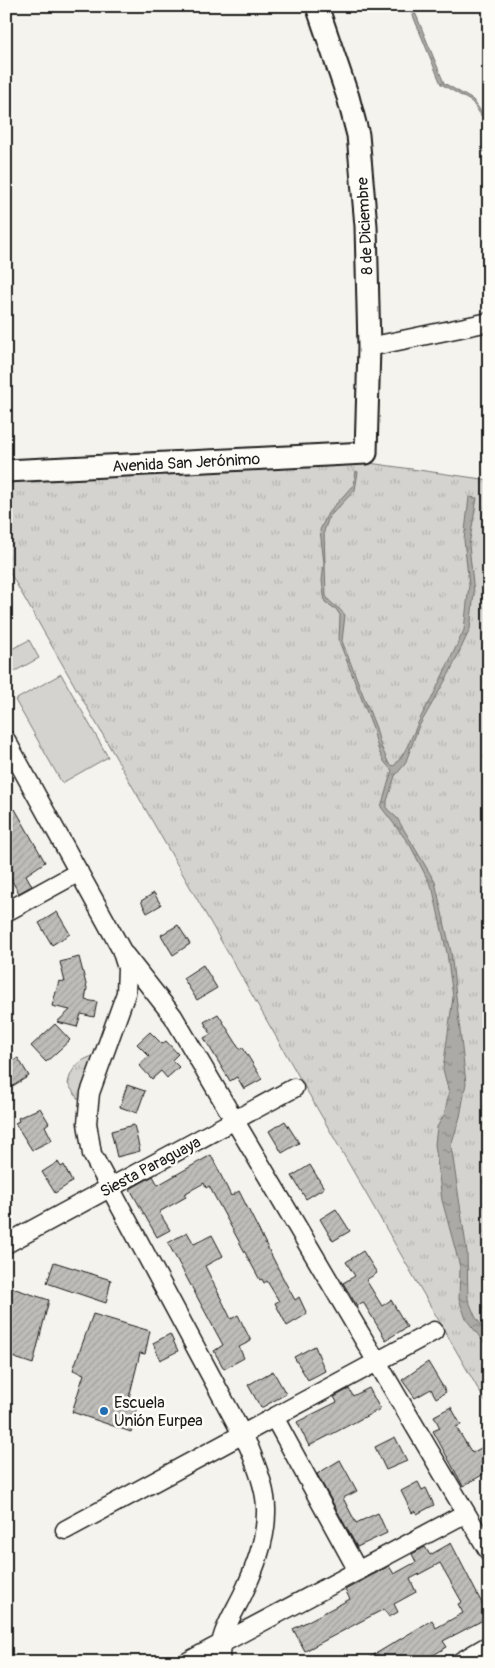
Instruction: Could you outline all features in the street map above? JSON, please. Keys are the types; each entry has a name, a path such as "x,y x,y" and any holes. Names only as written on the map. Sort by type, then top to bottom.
{"street":[{"name":"8 de Diciembre","path":"317,6 348,97 358,135 366,226 369,347 366,453"},
{"path":"369,347 489,322"},
{"name":"Avenida San Jerónimo","path":"6,471 366,453"},
{"path":"6,740 121,949 173,1016 489,1552"},
{"path":"6,912 79,872"},
{"path":"121,949 127,968 126,993 90,1093 87,1124 92,1154 242,1434 261,1480 266,1513 255,1565 220,1644 222,1662"},
{"name":"Siesta Paraguaya","path":"6,1244 294,1088"},
{"path":"65,1530 434,1331"},
{"path":"274,1417 358,1571"},
{"path":"187,1662 466,1513"},
{"path":"460,1662 489,1645"}],"green space":[{"path":"355,461 489,480 489,1408 6,566 6,479"},
{"path":"29,640 39,658 6,676 6,652"},
{"path":"61,674 108,757 62,783 15,700"},
{"path":"93,1056 81,1099 78,1099 68,1084 69,1079 79,1063"}],"water":[{"path":"409,6 412,6 417,17 444,83 473,100 489,123 489,127 472,102 441,84"},
{"path":"356,471 358,472 355,490 329,517 324,531 326,596 345,615 342,641 376,728 380,744 389,764 394,766 405,751 464,630 469,585 464,540 469,497 477,498 469,545 474,593 470,629 449,674 418,728 405,764 395,776 387,801 387,809 397,818 435,882 451,952 466,1083 460,1117 451,1145 467,1252 468,1299 475,1316 482,1327 489,1333 489,1349 466,1319 459,1299 460,1267 442,1200 435,1144 437,1127 444,1115 449,1093 443,1069 453,997 447,953 433,890 410,845 381,807 392,770 384,761 379,750 373,728 339,641 340,615 336,609 325,602 322,581 324,563 320,530 328,513 354,484"}],"building":[{"path":"15,809 45,862 26,875 32,886 19,893 6,871 6,814"},
{"path":"154,893 161,905 147,913 141,901"},
{"path":"57,912 70,934 52,945 39,923"},
{"path":"178,925 190,944 173,955 161,935"},
{"path":"79,957 87,988 85,1000 97,1002 94,1017 81,1014 77,1027 57,1022 70,1010 52,1006 59,981 65,982 60,962"},
{"path":"203,965 217,988 197,1000 183,978"},
{"path":"218,1014 240,1049 243,1048 262,1079 244,1089 237,1077 230,1081 204,1038 211,1034 204,1022"},
{"path":"55,1024 70,1040 46,1062 31,1046"},
{"path":"150,1032 162,1044 166,1041 178,1054 172,1060 179,1067 167,1078 161,1071 152,1079 139,1065 149,1056 137,1044"},
{"path":"18,1058 29,1076 6,1090 6,1066"},
{"path":"127,1085 145,1091 137,1113 120,1107"},
{"path":"40,1108 49,1123 45,1126 52,1140 32,1150 15,1123 19,1121 18,1118"},
{"path":"285,1121 299,1143 282,1153 269,1131"},
{"path":"134,1125 140,1151 117,1157 111,1131"},
{"path":"211,1155 231,1196 239,1191 285,1282 295,1300 299,1297 307,1314 287,1326 275,1303 279,1301 267,1281 264,1283 262,1279 260,1280 209,1186 206,1188 204,1183 184,1194 186,1197 159,1212 170,1230 157,1237 130,1189 153,1176 158,1185"},
{"path":"58,1162 61,1167 64,1165 72,1182 55,1193 42,1172"},
{"path":"310,1165 324,1188 306,1199 292,1176"},
{"path":"336,1209 350,1231 333,1241 320,1219"},
{"path":"187,1232 194,1244 212,1235 223,1256 205,1266 231,1319 238,1315 251,1341 239,1347 244,1358 224,1369 214,1351 223,1345 168,1243"},
{"path":"363,1251 377,1273 366,1280 382,1306 391,1300 407,1327 386,1340 363,1302 357,1306 343,1283 355,1276 346,1262"},
{"path":"54,1262 111,1280 106,1303 47,1283"},
{"path":"6,1286 49,1300 33,1364 6,1355"},
{"path":"93,1314 150,1331 145,1354 140,1353 127,1406 136,1409 131,1432 72,1412 84,1374 73,1370"},
{"path":"170,1334 178,1351 160,1360 153,1343"},
{"path":"315,1346 325,1371 308,1380 294,1357"},
{"path":"428,1362 446,1392 436,1398 431,1389 415,1398 402,1380"},
{"path":"273,1371 286,1394 261,1408 248,1385"},
{"path":"369,1388 380,1409 309,1446 297,1422 337,1402 334,1397 349,1389 353,1396"},
{"path":"451,1407 461,1425 456,1427 472,1453 481,1448 489,1462 489,1471 463,1486 433,1431 440,1428 434,1416"},
{"path":"395,1437 407,1461 386,1470 375,1447"},
{"path":"340,1460 357,1491 343,1498 356,1523 378,1513 387,1533 357,1547 317,1474"},
{"path":"418,1482 422,1490 426,1488 434,1505 417,1514 415,1511 412,1513 401,1491"},
{"path":"451,1543 489,1617 443,1641 447,1647 421,1662 362,1662 432,1620 436,1628 463,1613 458,1604 462,1602 440,1563 410,1579 416,1592 394,1604 398,1612 389,1617 384,1609 305,1651 293,1629 350,1599 345,1590 389,1566 394,1574 416,1562 412,1554 425,1547 430,1555"}],"place":[{"name":"Escuela Unión Eurpea","path":"104,1411"}]}
